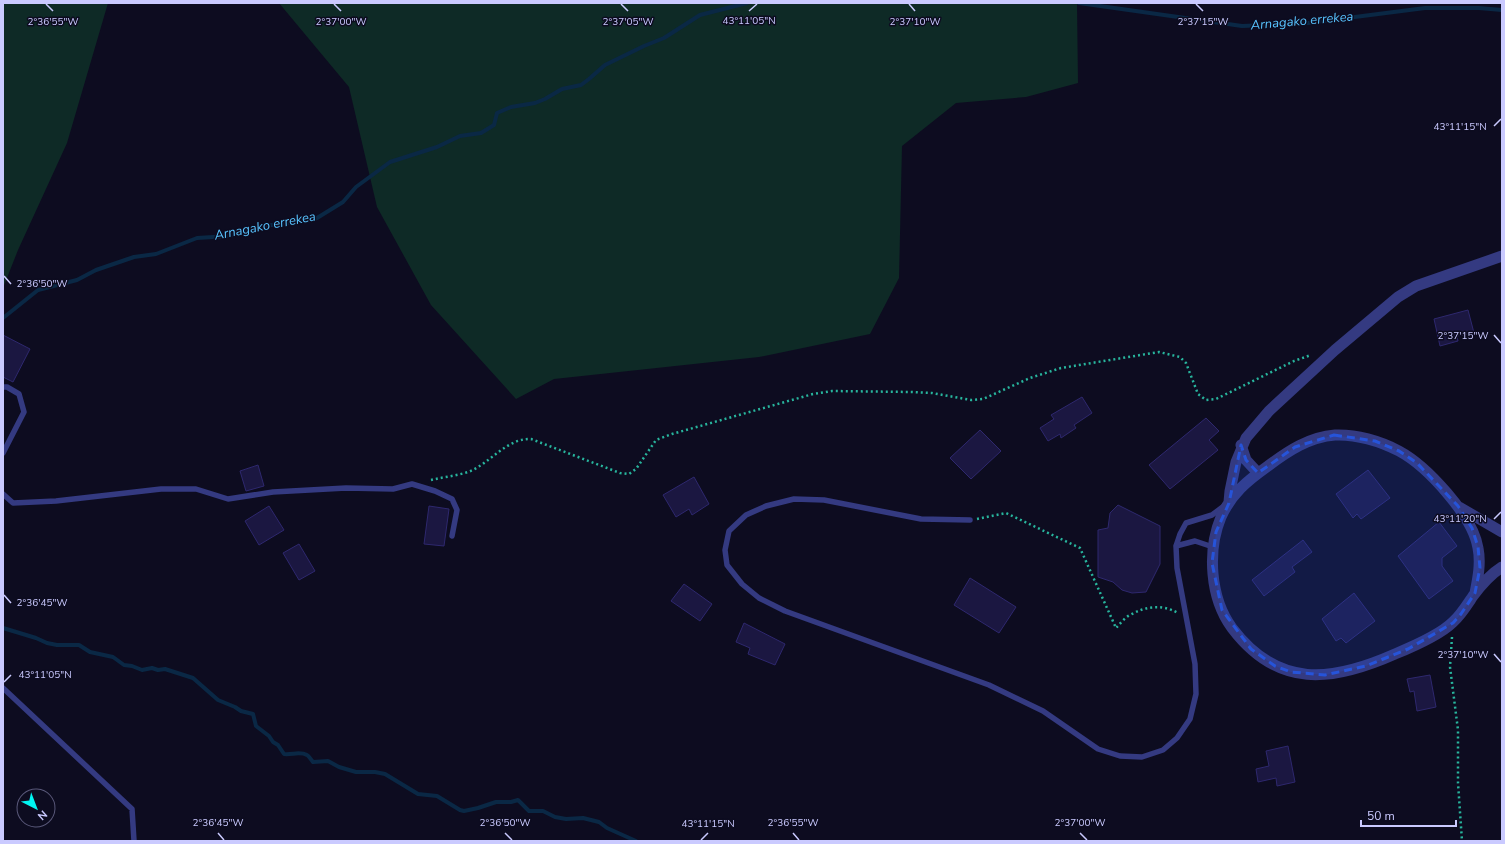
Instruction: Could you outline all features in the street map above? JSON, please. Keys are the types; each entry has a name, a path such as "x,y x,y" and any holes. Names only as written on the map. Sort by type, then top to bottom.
{"street":[{"path":"1229,503 1236,462 1241,445 1269,411 1334,350 1398,296 1416,286 1502,256"},
{"path":"1475,593 1480,568 1478,547 1472,528 1458,506 1440,484 1417,463 1399,451 1375,441 1349,436 1334,435 1308,441 1295,447 1241,486 1221,517 1213,547 1212,563 1215,584 1222,610 1230,625 1251,649 1276,666 1291,672 1304,674 1325,675 1342,672 1366,666 1408,649 1453,623 1475,593 1493,572 1502,567"},
{"path":"1241,445 1246,460 1258,473"},
{"path":"1458,506 1502,532"}],"lane":[{"path":"3,387 7,387 19,394 24,412 3,453"},
{"path":"3,494 13,503 56,501 161,489 196,489 228,499 273,492 346,488 393,489 412,484 435,491 452,499 457,510 452,536"},
{"path":"970,520 921,519 824,500 794,499 766,506 746,515 729,531 725,550 727,565 742,584 759,598 785,611 989,685 1042,711 1098,749 1120,756 1142,757 1162,750 1177,738 1190,719 1196,694 1195,664 1177,568 1176,546 1180,534 1186,523 1212,515 1229,503"},
{"path":"1176,546 1196,541 1213,547"},
{"path":"3,688 132,809 134,841"}],"path":[{"path":"412,484 468,472 483,464 513,442 523,438 531,439 620,473 629,474 636,469 656,440 672,434 813,394 832,391 932,393 971,400 983,399 1030,378 1061,368 1159,352 1180,357 1186,363 1198,394 1206,400 1216,399 1314,354"},
{"path":"970,520 1006,513 1080,548 1116,628 1128,615 1154,606 1171,610 1186,618"},
{"path":"1453,623 1450,667 1458,730 1458,783 1462,841"}],"highlighted area":[{"path":"1334,435 1375,441 1399,451 1417,463 1458,506 1472,528 1478,547 1480,568 1475,593 1461,614 1453,623 1408,649 1366,666 1325,675 1291,672 1275,666 1251,649 1222,610 1212,563 1216,532 1229,503 1241,445 1246,460 1258,473 1295,447"}],"green space":[{"path":"3,3 108,3 67,143 18,250 3,288"},
{"path":"279,3 1077,3 1078,83 1026,97 956,103 902,146 899,278 870,334 759,357 554,379 516,399 431,305 377,207 349,87"}],"building":[{"path":"1468,310 1474,333 1457,336 1458,341 1440,346 1434,319"},
{"path":"3,335 30,349 13,382 3,377"},
{"path":"1082,397 1092,413 1074,425 1076,428 1061,438 1060,434 1048,441 1040,428 1054,419 1051,415"},
{"path":"1206,418 1219,431 1209,440 1218,450 1170,489 1149,465"},
{"path":"980,430 1001,451 971,479 950,458"},
{"path":"258,465 264,486 246,491 240,471"},
{"path":"1368,470 1390,498 1361,519 1357,514 1353,518 1336,494"},
{"path":"694,477 709,504 692,515 689,509 676,517 663,495"},
{"path":"1118,505 1160,526 1160,564 1146,592 1132,593 1122,590 1113,582 1098,577 1098,530 1108,528 1110,513"},
{"path":"269,506 284,530 259,545 245,521"},
{"path":"429,506 449,509 444,546 424,544"},
{"path":"1439,522 1457,546 1442,558 1442,566 1453,581 1429,599 1398,556"},
{"path":"1303,540 1312,552 1292,567 1295,572 1264,596 1252,580"},
{"path":"299,544 315,571 299,580 283,553"},
{"path":"970,578 1016,607 999,633 954,605"},
{"path":"684,584 712,604 700,621 671,601"},
{"path":"1354,593 1375,621 1346,643 1341,638 1336,641 1322,619"},
{"path":"744,623 785,644 775,665 748,654 750,648 736,642"},
{"path":"1430,675 1436,707 1417,711 1414,691 1410,692 1407,679"},
{"path":"1288,746 1295,782 1277,786 1276,778 1258,782 1256,769 1269,766 1266,751"}],"waterway":[{"name":"Arnagako errekea","path":"3,318 38,290 77,280 96,270 134,257 156,254 197,238 229,236 263,226 307,221 317,218 343,202 356,187 390,162 437,147 460,136 481,133 494,125 497,113 511,107 535,103 562,89 581,85 605,65 664,38 700,15 747,3"},
{"name":"Arnagako errekea","path":"1079,3 1242,26 1308,23 1425,8 1479,8 1502,10"},
{"path":"3,628 47,643 57,645 79,645 90,652 113,657 124,665 142,670 152,668 158,670 165,669 193,678 218,700 241,711 253,714 256,726 269,736 284,754 302,753 308,756 313,762 328,761 339,767 356,772 375,772 385,774 418,794 437,796 464,811 496,802 511,802 518,800 529,811 543,811 555,817 566,819 583,818 599,822 607,828 636,841"}]}
